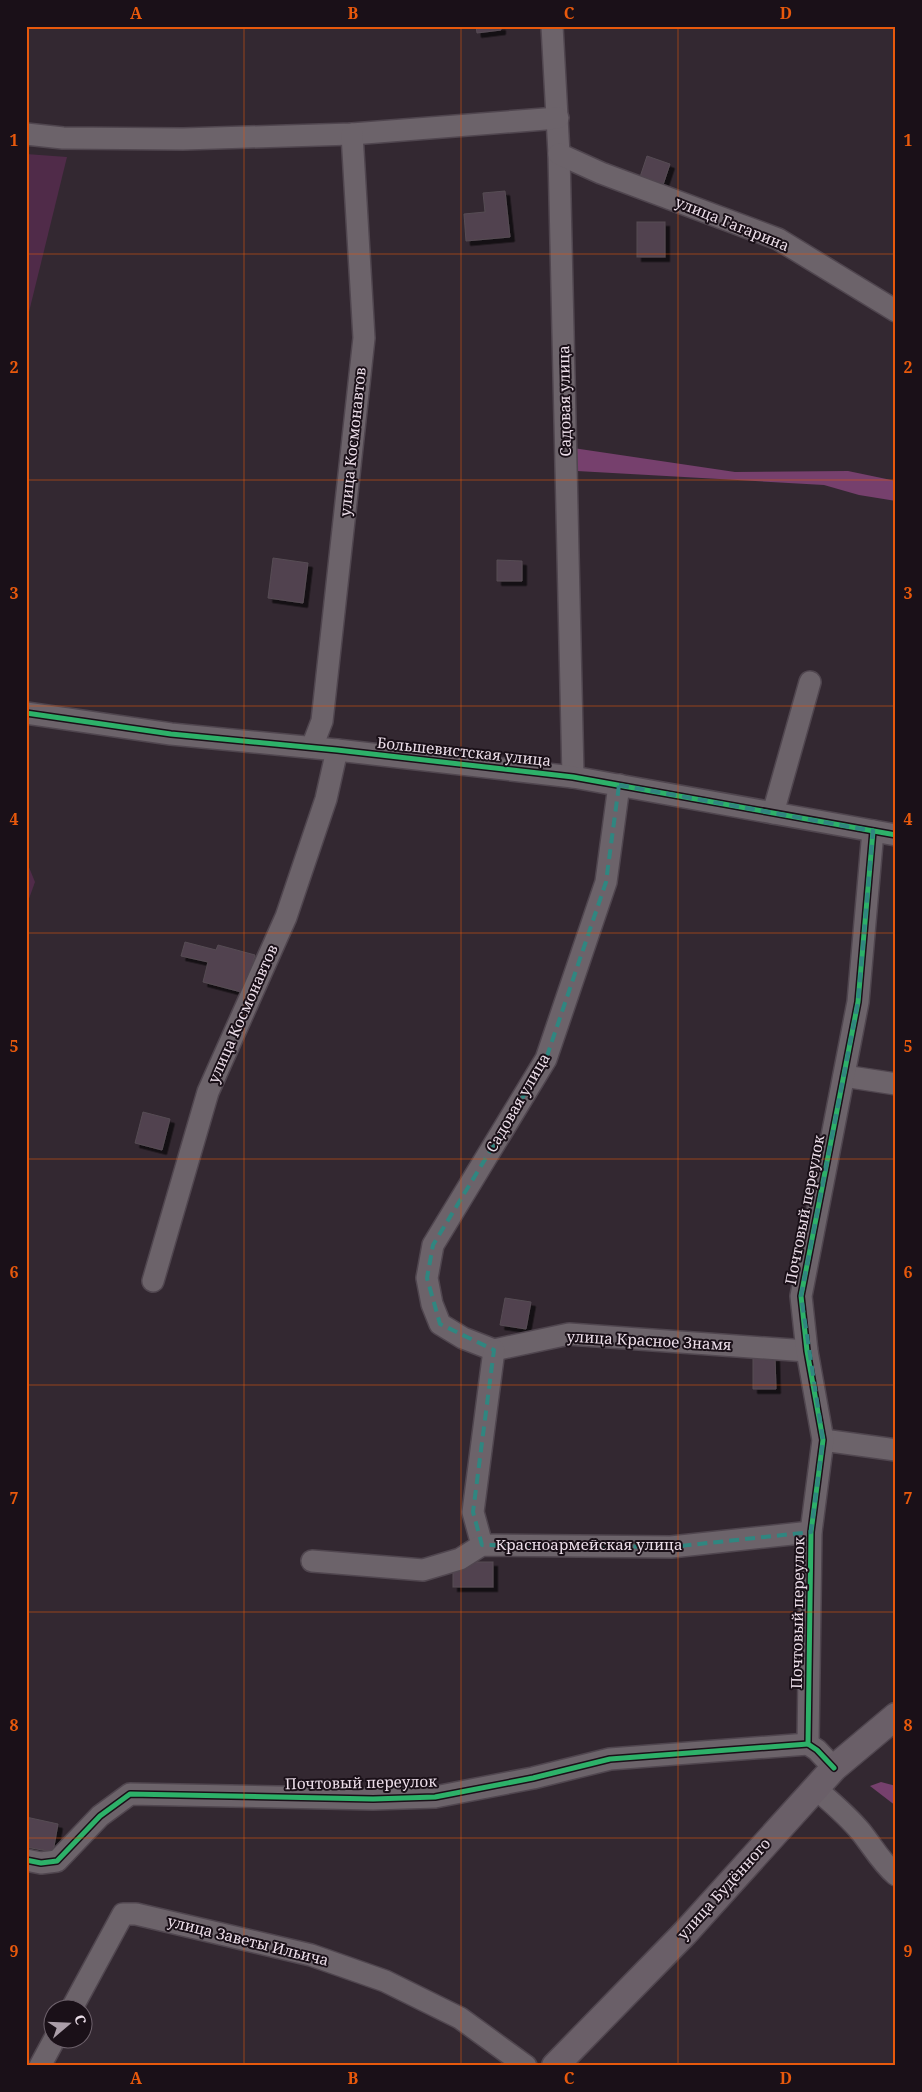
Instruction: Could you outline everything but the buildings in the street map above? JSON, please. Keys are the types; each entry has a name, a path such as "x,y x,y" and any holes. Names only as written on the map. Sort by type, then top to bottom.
{"main road":[{"name":"улица Будённого","path":"555,2066 685,1933 834,1768 896,1716"}],"street":[{"name":"Садовая улица","path":"552,26 558,118 573,777"},
{"path":"26,134 64,138 183,139 352,134 558,118"},
{"name":"улица Космонавтов","path":"312,747 322,722 364,338 352,134"},
{"name":"улица Гагарина","path":"559,154 601,173 778,239 896,311"},
{"path":"773,813 810,682"},
{"name":"Большевистская улица","path":"26,713 171,734 312,747 573,777 896,835"},
{"name":"улица Космонавтов","path":"153,1281 208,1092 286,917 326,799 337,750"},
{"name":"Садовая улица","path":"494,1350 463,1338 440,1324 432,1304 427,1278 433,1245 546,1059 606,882 619,785"},
{"name":"Почтовый переулок","path":"26,1860 41,1863 57,1861 100,1816 130,1794 373,1799 435,1797 533,1778 610,1759 808,1744 811,1532 823,1440 806,1351 801,1296 858,1002 873,831"},
{"path":"844,1076 896,1084"},
{"name":"улица Красное Знамя","path":"494,1350 569,1334 806,1351"},
{"path":"482,1545 473,1512 494,1350"},
{"path":"823,1440 896,1450"},
{"name":"Красноармейская улица","path":"312,1561 423,1570 460,1559 482,1545 671,1547 811,1532"},
{"path":"808,1744 834,1768"},
{"path":"815,1788 846,1815 861,1832 882,1863 896,1875"},
{"name":"улица Заветы Ильича","path":"76,2000 123,1914 146,1916 311,1955 384,1981 460,2018 526,2066"},
{"path":"40,2066 49,2050"}],"highlighted area":[{"path":"619,785 873,831 858,1002 801,1296 823,1440 811,1532 671,1547 482,1545 473,1512 494,1350 440,1324 427,1278 433,1245 546,1059 606,882"}],"shaded area":[{"path":"26,154 67,157 26,324"},
{"path":"573,448 735,472 848,471 896,481 896,501 859,495 824,485 577,471"},
{"path":"26,860 35,882 26,907"},
{"path":"881,1782 896,1786 896,1806 870,1786"}],"cycle path":[{"path":"26,713 171,734 337,750 573,777 896,835"},
{"path":"834,1768 817,1750 808,1744 811,1532 823,1440 807,1351 801,1296 858,1002 873,831"},
{"path":"26,1860 41,1863 57,1861 100,1816 130,1794 373,1799 435,1797 533,1778 610,1759 808,1744"}]}
